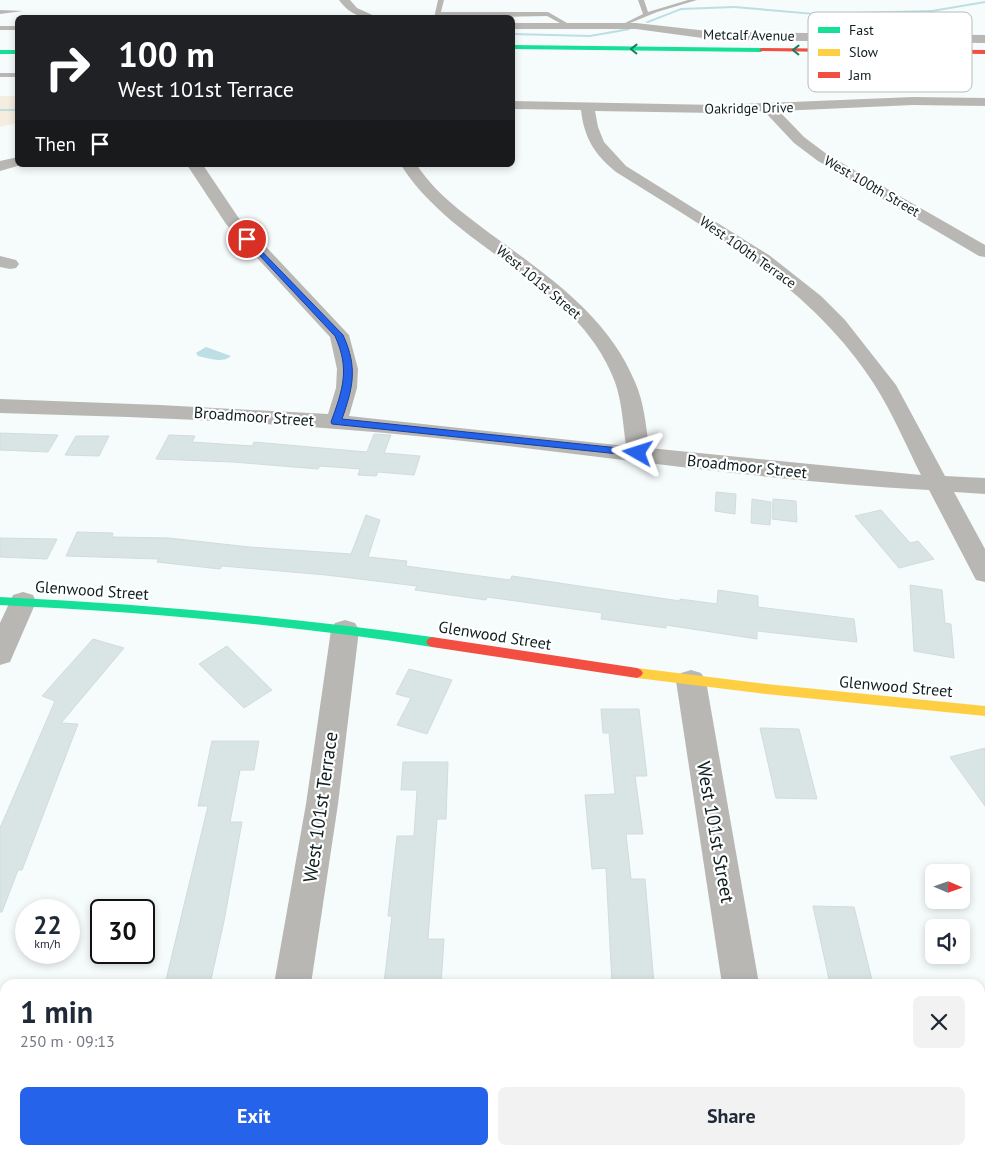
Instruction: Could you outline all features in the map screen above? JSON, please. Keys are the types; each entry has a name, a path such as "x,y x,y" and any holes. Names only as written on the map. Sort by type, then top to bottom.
{"main road":[{"path":"0,42 15,43"},
{"name":"Metcalf Avenue","path":"515,47 808,50"},
{"path":"0,52 15,52"},
{"name":"Metcalf Avenue","path":"972,52 985,52"},
{"name":"Metcalf Avenue","path":"515,57 808,60"},
{"name":"Metcalf Avenue","path":"972,61 985,61"},
{"name":"Glenwood Street","path":"12,602 235,617 345,630 692,681 854,700 985,710"}],"street":[{"path":"344,0 354,10 366,15"},
{"path":"515,26 624,26 717,36 808,37"},
{"path":"972,38 985,38"},
{"name":"Oakridge Drive","path":"515,105 588,108 769,108 912,102 985,102"},
{"name":"West 100th Terrace","path":"588,108 591,135 608,158 621,169 778,270 837,323 866,358 885,385 985,573"},
{"name":"West 100th Street","path":"769,108 800,140 823,158 985,252"},
{"path":"0,166 15,162"},
{"path":"196,167 232,220 339,335 347,352 350,371 346,394 336,422"},
{"name":"West 101st Street","path":"411,167 430,192 449,210 543,283 592,328 611,354 624,382 633,413 638,453"},
{"name":"Broadmoor Street","path":"0,406 143,410 336,422 638,453 844,477 985,486"},
{"path":"0,654 12,602"},
{"name":"West 101st Terrace","path":"293,979 322,804 345,630"},
{"name":"West 101st Street","path":"692,681 740,979"}],"lane":[{"path":"438,15 441,0"},
{"path":"641,0 646,15"},
{"path":"624,26 646,15 694,0"},
{"path":"0,12 20,11"},
{"path":"493,15 548,14 571,26"},
{"path":"0,28 15,28"},
{"path":"0,75 15,76"}],"shaded area":[{"path":"0,96 15,96 15,123 0,127"}],"water":[{"path":"206,347 231,356 219,360 198,356 196,353"}],"building":[{"path":"0,433 58,435 48,452 0,450"},
{"path":"374,434 391,435 384,453 420,456 414,475 378,472 376,476 358,475 360,469 320,466 318,469 233,462 156,459 169,435 195,436 192,442 252,446 254,442 367,452"},
{"path":"76,436 109,436 99,456 65,455"},
{"path":"716,492 736,494 735,514 715,511"},
{"path":"752,499 771,502 770,525 751,523"},
{"path":"773,499 796,501 797,522 772,519"},
{"path":"881,510 910,543 918,541 934,559 899,568 855,516"},
{"path":"366,515 380,520 368,557 407,561 406,566 510,580 512,576 680,601 680,599 717,604 718,590 758,596 758,607 854,619 857,642 757,631 757,639 666,625 666,628 601,619 602,613 487,597 486,600 415,590 417,586 326,575 222,566 220,569 157,562 159,559 66,556 77,532 113,533 112,537 169,538 249,547 351,554"},
{"path":"0,538 57,539 47,559 0,557"},
{"path":"910,585 942,590 945,623 951,624 954,658 914,651"},
{"path":"93,639 124,648 61,723 78,724 22,870 18,870 2,912 0,912 0,828 55,701 42,696"},
{"path":"227,646 272,690 244,708 199,664"},
{"path":"409,669 452,680 427,734 397,725 411,698 396,694"},
{"path":"601,709 639,709 647,776 635,776 643,834 626,834 631,879 645,879 654,979 612,979 606,868 592,869 585,795 615,794 609,733 603,733"},
{"path":"760,728 799,729 817,799 776,798"},
{"path":"212,741 259,741 254,770 240,770 230,822 242,822 211,979 166,979 208,806 198,806"},
{"path":"985,748 985,806 950,757"},
{"path":"403,762 448,762 446,819 437,819 428,939 444,939 441,979 384,979 392,916 388,916 397,836 414,836 417,790 401,790"},
{"path":"813,906 854,907 872,979 829,979"}],"waterway":[{"path":"893,12 932,11 985,2"},
{"path":"647,22 681,9 734,7 808,13"},
{"path":"515,34 590,36 629,29"},
{"path":"0,110 15,110"}],"traffic: fast":[{"path":"515,47 761,50"},
{"path":"0,52 15,52"},
{"path":"0,601 109,607 271,621 432,642"}],"traffic: slow":[{"path":"637,673 766,689 985,711"}],"traffic: jam":[{"path":"761,50 808,50"},
{"path":"972,52 985,52"},
{"path":"432,642 637,673"}],"route":[{"path":"247,239 339,335 347,352 350,371 346,394 336,422 638,453"}]}
